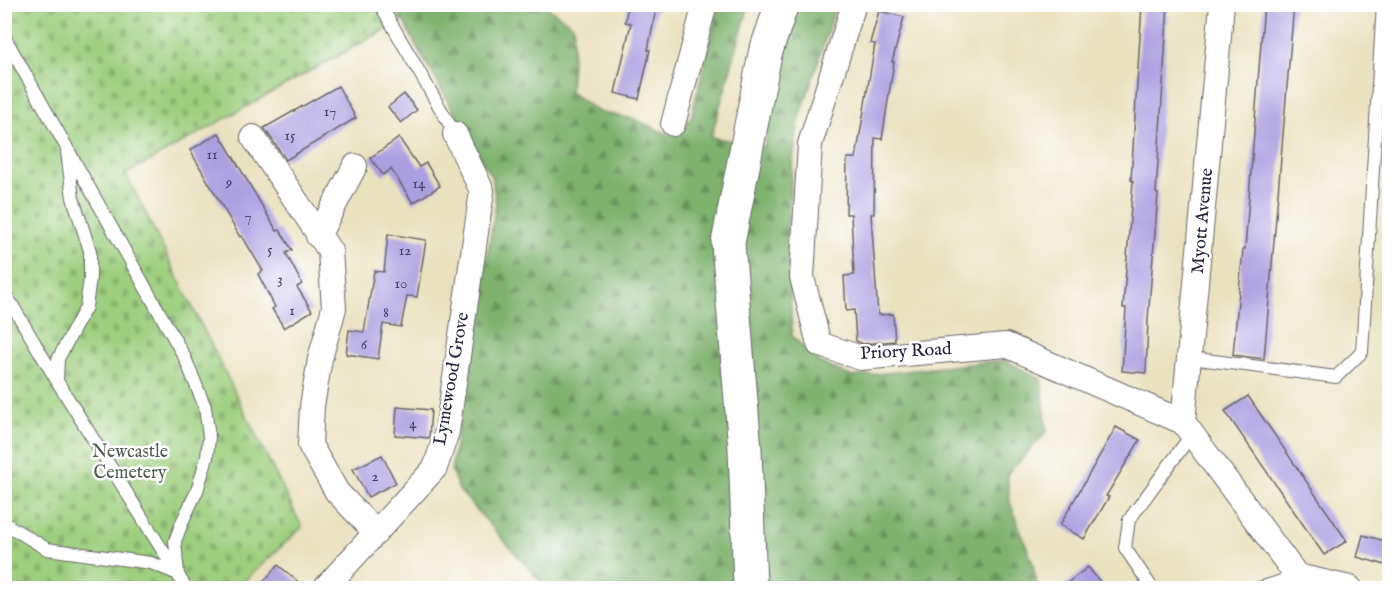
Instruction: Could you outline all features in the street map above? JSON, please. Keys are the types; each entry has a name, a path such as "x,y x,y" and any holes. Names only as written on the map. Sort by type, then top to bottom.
{"highway":[{"path":"750,588 745,450 728,243 765,54 782,4"}],"street":[{"path":"673,124 705,4"},
{"name":"Priory Road","path":"854,4 810,144 802,277 819,344 861,358 1006,345 1188,428"},
{"name":"Myott Avenue","path":"1188,428 1191,358 1222,4"},
{"name":"Lymewood Grove","path":"325,588 435,468 447,432 482,191 455,134"},
{"path":"253,137 330,251 334,309 320,359 312,406 310,445 337,492 376,533"},
{"path":"318,236 355,166"},
{"path":"1188,428 1297,576 1350,588"}],"lane":[{"path":"381,4 455,134"},
{"path":"1191,358 1336,377 1362,352 1383,4"},
{"path":"4,36 185,358 205,406 209,437 207,457 197,491 175,541 178,574"},
{"path":"57,381 58,359 86,307 90,278 90,251 73,198 66,145"},
{"path":"4,291 57,381 186,588"},
{"name":"Myott Avenue","path":"1152,588 1125,548 1129,520 1188,428"},
{"path":"4,523 47,549 151,563 178,574"},
{"path":"1260,588 1297,576"}],"green space":[{"name":"Newcastle Cemetery","path":"395,4 403,19 126,174 302,527 237,588 5,588 4,5"},
{"path":"236,5 544,5 574,26 570,92 599,112 634,119 677,136 691,118 719,5 749,5 711,137 764,147 783,51 797,5 836,5 798,124 792,167 787,231 792,336 819,362 852,377 1004,360 1041,379 1047,432 1007,474 1010,502 1032,561 1038,588 546,588 459,490 451,470 496,204 492,177 403,20 228,116"}],"building":[{"path":"628,4 657,4 639,99 615,93 631,23 625,22"},
{"path":"1142,4 1168,4 1146,373 1122,371 1126,308 1123,308 1133,181 1131,180"},
{"path":"1264,4 1294,4 1264,359 1233,355 1243,249 1245,249"},
{"path":"879,11 904,17 892,62 894,62 882,139 875,138 874,214 871,214 878,315 893,314 895,341 863,344 856,341 854,310 846,311 844,276 854,275 851,214 846,214 847,158 856,158 875,44 870,43"},
{"path":"338,86 356,118 286,160 264,128"},
{"path":"404,94 417,110 401,123 388,107"},
{"path":"219,133 277,231 280,230 292,250 286,253 302,284 297,287 312,311 284,328 272,309 275,307 258,274 263,271 242,236 240,237 190,150"},
{"path":"399,138 419,167 426,163 440,186 413,203 391,169 383,175 370,158"},
{"path":"388,234 426,240 417,297 407,296 401,327 383,324 378,359 346,354 349,330 364,332 374,271 384,272"},
{"path":"1248,396 1347,541 1324,555 1225,411"},
{"path":"397,407 431,410 429,438 395,435"},
{"path":"1116,427 1140,440 1106,496 1109,497 1084,539 1060,525"},
{"path":"382,455 396,483 368,497 353,469"},
{"path":"1363,535 1389,542 1389,566 1357,557"},
{"path":"278,565 306,588 258,588"},
{"path":"1088,567 1105,588 1061,588"}]}
